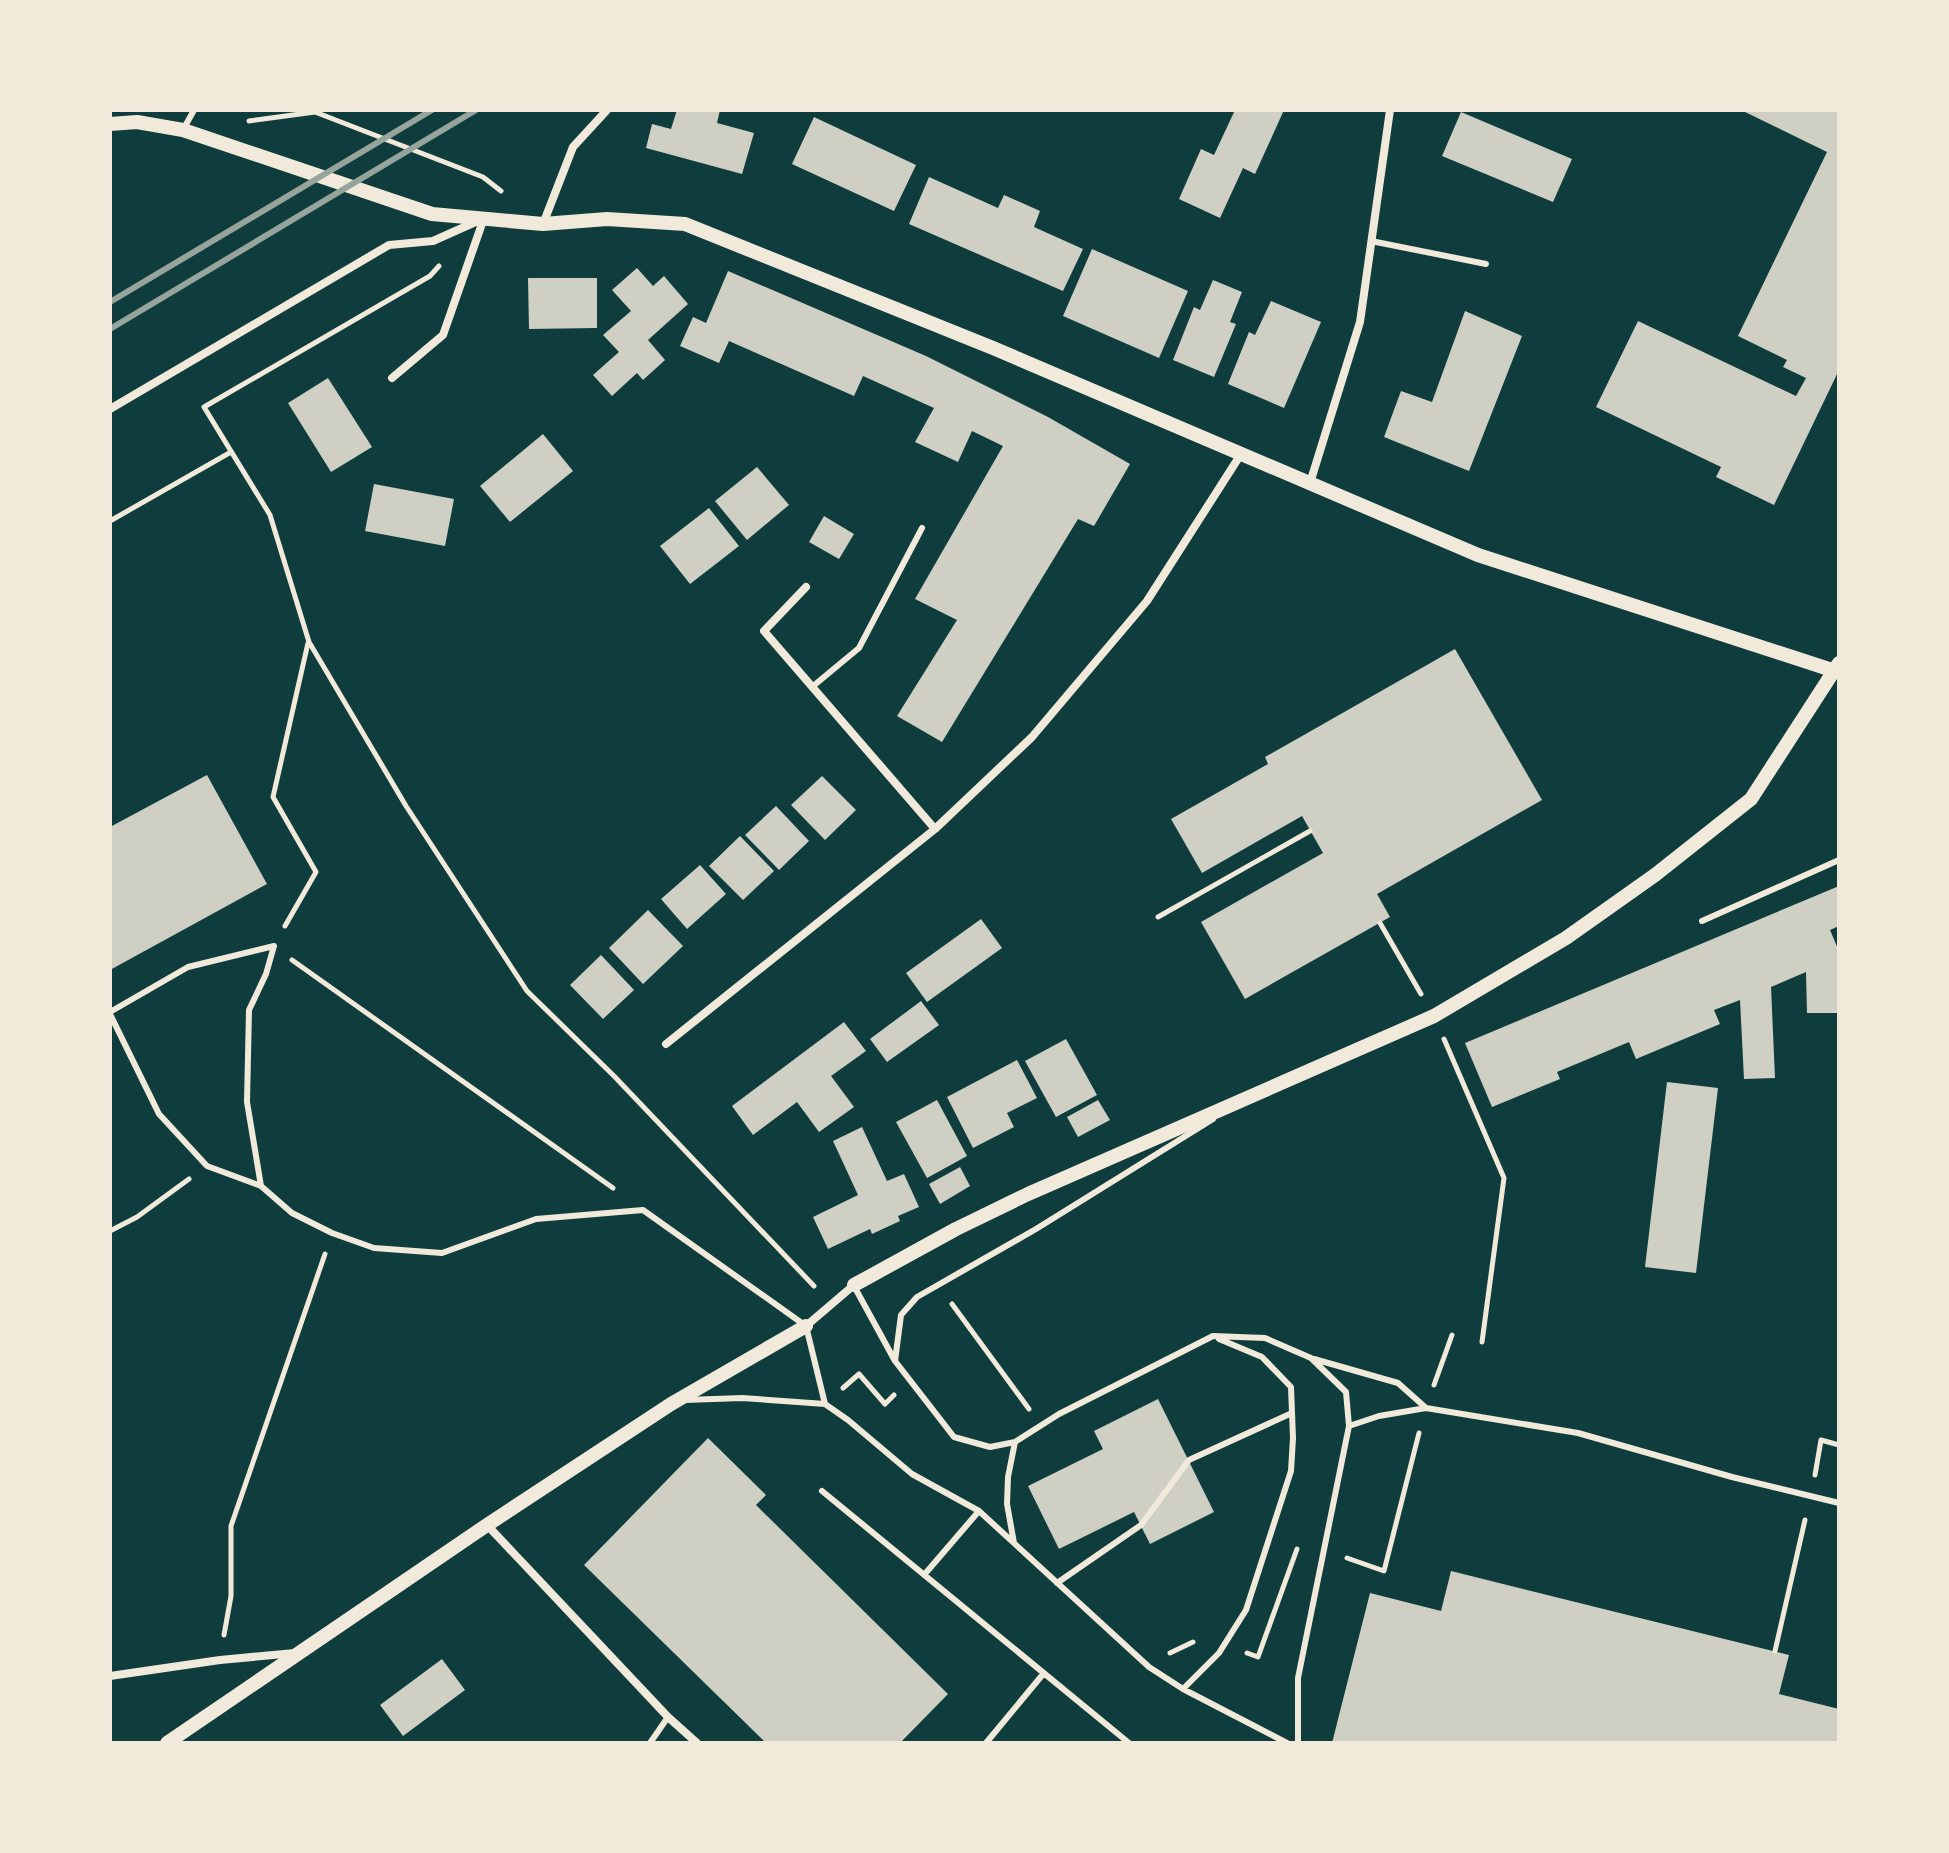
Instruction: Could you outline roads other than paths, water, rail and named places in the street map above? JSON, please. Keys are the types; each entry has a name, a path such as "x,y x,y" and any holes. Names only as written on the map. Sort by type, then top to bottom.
{"street":[{"path":"543,224 573,147 607,110"},
{"path":"1310,483 1360,322 1390,110"},
{"path":"110,124 137,122 183,130 432,214 543,224 607,219 685,224 993,348 1478,555 1838,669 1751,799 1655,875 1566,938 1434,1016 1028,1194 854,1285 806,1326 678,1400 487,1525 167,1743"},
{"path":"392,378 443,335 484,218"},
{"path":"110,409 389,245 433,241 484,218"},
{"path":"666,1044 935,829 1032,737 1147,601 1241,454"},
{"path":"806,587 764,631 935,829"},
{"path":"487,1525 668,1717 697,1743"},
{"path":"110,1676 300,1652"}],"lane":[{"path":"183,130 194,110"},
{"path":"1371,241 1486,264"},
{"path":"812,687 859,648 922,528"},
{"path":"1702,921 1839,860"},
{"path":"261,1186 247,1102 249,1010 266,974 274,946 188,967 110,1013 159,1114 207,1166 261,1186 292,1213 332,1233 374,1248 442,1253 536,1219 643,1210 806,1326 825,1404"},
{"path":"895,1361 901,1315 917,1297 1036,1229 1247,1099"},
{"path":"854,1285 895,1361 954,1437 990,1447 1015,1442 1059,1414 1213,1336 1265,1338 1311,1358 1398,1383 1426,1408"},
{"path":"1183,1689 1219,1653 1246,1610 1291,1471 1291,1387 1262,1357 1213,1336"},
{"path":"1298,1743 1298,1678 1349,1426 1346,1392 1311,1358"},
{"path":"678,1400 742,1398 825,1404 912,1474 979,1511 1149,1667 1183,1689 1287,1743"},
{"path":"1349,1426 1379,1416 1426,1408 1578,1433 1732,1477 1839,1503"},
{"path":"1057,1583 1141,1525 1189,1460 1292,1413"},
{"path":"1014,1543 1007,1504 1008,1477 1015,1442"},
{"path":"822,1491 1129,1743"},
{"path":"924,1575 979,1511"},
{"path":"986,1743 1044,1673"},
{"path":"650,1743 668,1717"}],"railway":[{"path":"110,302 432,110"},
{"path":"110,329 476,110"}]}
